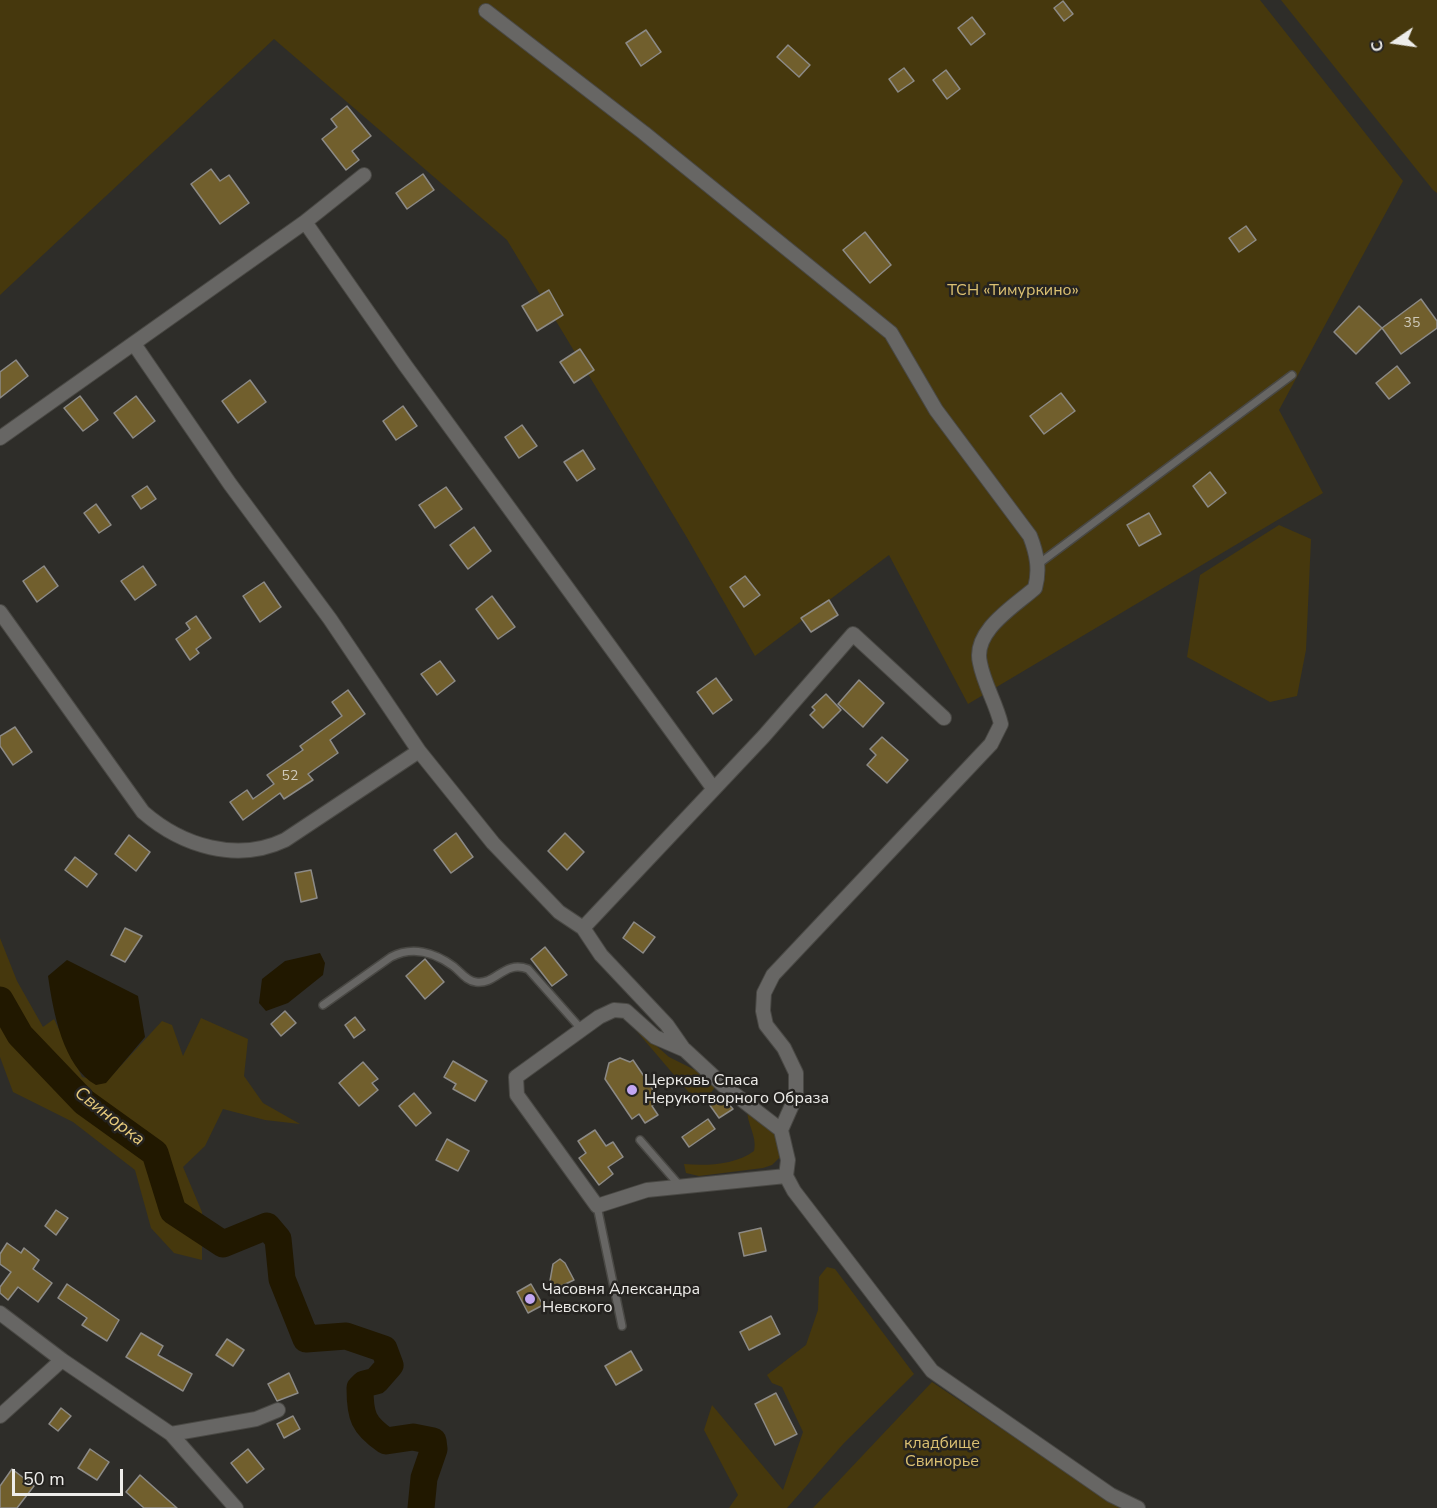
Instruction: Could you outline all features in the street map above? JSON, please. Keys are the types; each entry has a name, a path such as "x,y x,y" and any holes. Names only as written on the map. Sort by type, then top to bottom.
{"street":[{"path":"486,11 644,133 891,333 936,410 1030,536 1037,554 1035,588 989,629 981,643 979,661 997,705 1001,724 991,744 773,975 764,993 766,1025 784,1048 796,1073 796,1096 781,1130 788,1160 786,1176 800,1200 932,1371 1111,1495 1138,1508"},
{"path":"0,438 305,222 364,175"},
{"path":"305,222 405,365 713,788"},
{"path":"134,344 230,484 330,618 419,751 493,843 559,912 583,928 601,956 667,1025 684,1050 724,1086 781,1130"},
{"path":"0,612 143,812 170,832 203,845 233,851 268,848 285,840 419,751"},
{"path":"583,928 764,736 853,634 944,718"},
{"path":"684,1050 655,1037 626,1011 619,1009 607,1012 522,1070 516,1077 515,1086 518,1095 597,1206 647,1190 786,1176"},
{"path":"0,1312 62,1360 171,1434 236,1508"},
{"path":"0,1416 62,1360"},
{"path":"171,1434 256,1419 278,1410"}],"lane":[{"path":"1037,564 1292,375"},
{"path":"323,1005 391,957 400,952 417,950 436,956 468,979 477,982 488,980 510,967 528,969 582,1031"},
{"path":"640,1140 680,1186"},
{"path":"597,1206 622,1326"}],"green space":[{"name":"ТСН «Тимуркино»","path":"0,0 1260,0 1403,181 1279,410 1323,493 968,704 889,555 755,656 686,536 507,240 274,39 0,295"},
{"path":"1281,0 1437,0 1437,193 1433,190"},
{"path":"1279,525 1311,539 1306,650 1297,696 1270,702 1187,657 1200,575"},
{"path":"0,938 17,981 43,1027 54,1019 82,1077 106,1082 162,1021 172,1025 183,1056 201,1018 248,1039 244,1076 263,1103 300,1124 265,1120 223,1109 205,1146 183,1167 202,1212 202,1260 174,1253 151,1228 135,1170 73,1122 13,1092 0,1057"},
{"path":"628,1021 669,1057 709,1077 715,1087 713,1090 705,1096 692,1096"},
{"path":"748,1105 778,1138 781,1156 772,1165 763,1168 699,1176 686,1173 684,1164 720,1164 746,1156 754,1151"},
{"path":"827,1267 835,1269 914,1374 844,1443 787,1508 729,1508 738,1495 704,1430 712,1405 783,1490 803,1432 782,1387 772,1383 767,1375 806,1345 818,1310 819,1277"},
{"name":"кладбище Свинорье","path":"932,1382 1106,1499 1121,1508 813,1508"}],"shaded area":[{"path":"320,953 325,963 323,975 288,1003 266,1011 259,1003 262,979 285,961"},
{"path":"67,960 138,996 145,1037 106,1083 96,1085 85,1077 75,1065 62,1037 48,976"}],"building":[{"path":"1063,1 1073,14 1064,21 1054,8"},
{"path":"972,17 985,34 971,45 958,28"},
{"path":"646,30 661,52 641,66 626,43"},
{"path":"788,45 810,65 799,77 777,57"},
{"path":"904,68 914,81 898,92 889,79"},
{"path":"946,70 960,89 947,99 933,80"},
{"path":"347,106 371,136 352,151 359,160 346,170 322,139 337,127 331,119"},
{"path":"211,169 220,181 229,175 249,203 220,224 191,184"},
{"path":"423,174 434,190 407,209 396,193"},
{"path":"1246,226 1256,240 1239,252 1229,238"},
{"path":"865,232 891,265 870,283 843,250"},
{"path":"549,290 563,315 537,331 522,306"},
{"path":"1421,299 1437,321 1437,328 1401,354 1382,328"},
{"path":"1359,306 1382,328 1356,354 1334,332"},
{"path":"580,349 594,370 574,383 560,362"},
{"path":"16,360 28,376 0,398 0,372"},
{"path":"1397,366 1410,383 1389,399 1376,383"},
{"path":"250,380 266,402 238,423 222,401"},
{"path":"1061,393 1075,411 1044,434 1030,416"},
{"path":"80,396 98,420 83,431 64,408"},
{"path":"136,396 155,421 133,438 114,413"},
{"path":"403,406 417,426 396,440 383,421"},
{"path":"522,425 537,446 519,458 505,437"},
{"path":"583,450 595,469 577,481 564,462"},
{"path":"1210,472 1226,493 1208,507 1193,486"},
{"path":"147,486 156,499 141,509 132,496"},
{"path":"446,487 462,509 435,528 419,505"},
{"path":"96,504 111,525 99,533 84,513"},
{"path":"1149,513 1161,534 1139,546 1127,525"},
{"path":"474,527 491,551 468,569 450,545"},
{"path":"44,566 58,586 37,602 23,581"},
{"path":"143,566 156,585 135,600 121,581"},
{"path":"745,576 760,595 744,607 730,587"},
{"path":"264,582 281,607 260,622 243,596"},
{"path":"492,596 515,627 498,639 476,609"},
{"path":"829,600 838,615 811,632 801,618"},
{"path":"196,616 211,638 196,649 199,653 190,660 176,639 190,629 186,623"},
{"path":"440,661 455,681 437,695 421,674"},
{"path":"716,678 732,700 713,714 697,692"},
{"path":"859,680 884,703 863,727 838,704"},
{"path":"348,690 365,714 330,740 338,753 308,774 313,780 284,799 280,793 243,820 230,802 247,790 253,799 274,784 267,775 303,750 300,746 342,716 332,702"},
{"path":"826,694 841,710 823,728 810,715 815,710 812,707"},
{"path":"15,727 32,752 13,765 0,746 0,736"},
{"path":"882,737 908,760 887,783 867,765 876,755 870,749"},
{"path":"456,833 473,857 451,873 434,850"},
{"path":"565,833 584,852 567,870 548,851"},
{"path":"129,835 150,852 136,871 115,854"},
{"path":"75,857 97,874 87,887 65,870"},
{"path":"311,870 317,898 301,902 295,873"},
{"path":"634,922 655,937 643,953 623,938"},
{"path":"125,928 142,936 125,962 111,955"},
{"path":"545,947 567,975 552,986 531,959"},
{"path":"425,959 444,982 425,999 406,976"},
{"path":"285,1011 296,1023 281,1036 271,1024"},
{"path":"355,1017 365,1030 354,1038 345,1025"},
{"name":"Церковь Спаса Нерукотворного Образа","path":"620,1058 630,1062 633,1060 660,1100 652,1106 658,1115 645,1123 639,1114 632,1119 605,1079 609,1063"},
{"path":"453,1061 487,1081 475,1101 453,1089 456,1084 444,1077"},
{"path":"363,1062 378,1079 372,1083 378,1090 359,1106 339,1083"},
{"path":"414,1093 431,1113 416,1126 399,1106"},
{"path":"721,1095 733,1109 719,1118 709,1104"},
{"path":"708,1119 715,1129 689,1147 682,1137"},
{"path":"595,1130 606,1146 613,1142 623,1157 608,1167 613,1174 599,1185 579,1158 586,1153 578,1141"},
{"path":"447,1139 469,1151 458,1171 436,1160"},
{"path":"56,1210 68,1218 56,1235 45,1226"},
{"path":"761,1228 766,1251 744,1256 739,1233"},
{"path":"7,1243 21,1253 24,1248 39,1260 33,1269 52,1283 38,1302 18,1287 8,1300 0,1293 0,1287 11,1272 0,1264 0,1254"},
{"path":"560,1259 565,1263 574,1280 548,1292 553,1264"},
{"path":"67,1284 119,1320 107,1341 82,1325 87,1318 58,1298"},
{"name":"Часовня Александра Невского","path":"531,1284 543,1305 528,1313 517,1292"},
{"path":"771,1316 780,1334 749,1350 740,1332"},
{"path":"141,1333 163,1346 158,1355 192,1374 183,1391 126,1357"},
{"path":"227,1339 244,1350 233,1366 216,1355"},
{"path":"631,1351 642,1370 616,1385 605,1366"},
{"path":"289,1373 298,1393 277,1401 268,1384"},
{"path":"776,1393 797,1434 775,1445 755,1404"},
{"path":"61,1408 71,1416 58,1431 49,1424"},
{"path":"293,1416 300,1429 284,1438 277,1424"},
{"path":"90,1449 109,1462 97,1480 78,1468"},
{"path":"248,1449 264,1469 247,1483 231,1463"},
{"path":"12,1469 34,1486 17,1508 0,1508 0,1486"},
{"path":"140,1475 177,1508 144,1508 126,1492"}],"waterway":[{"name":"Свинорка","path":"0,1000 20,1035 84,1102 155,1153 173,1211 223,1244 267,1226 278,1239 282,1279 306,1339 346,1336 384,1349 390,1365 376,1381 364,1384 360,1388 362,1413 372,1430 386,1441 413,1437 433,1441 434,1449 424,1478 421,1508"}],"place":[{"name":"Церковь Спаса Нерукотворного Образа","path":"632,1090"},
{"name":"Часовня Александра Невского","path":"530,1299"}]}
